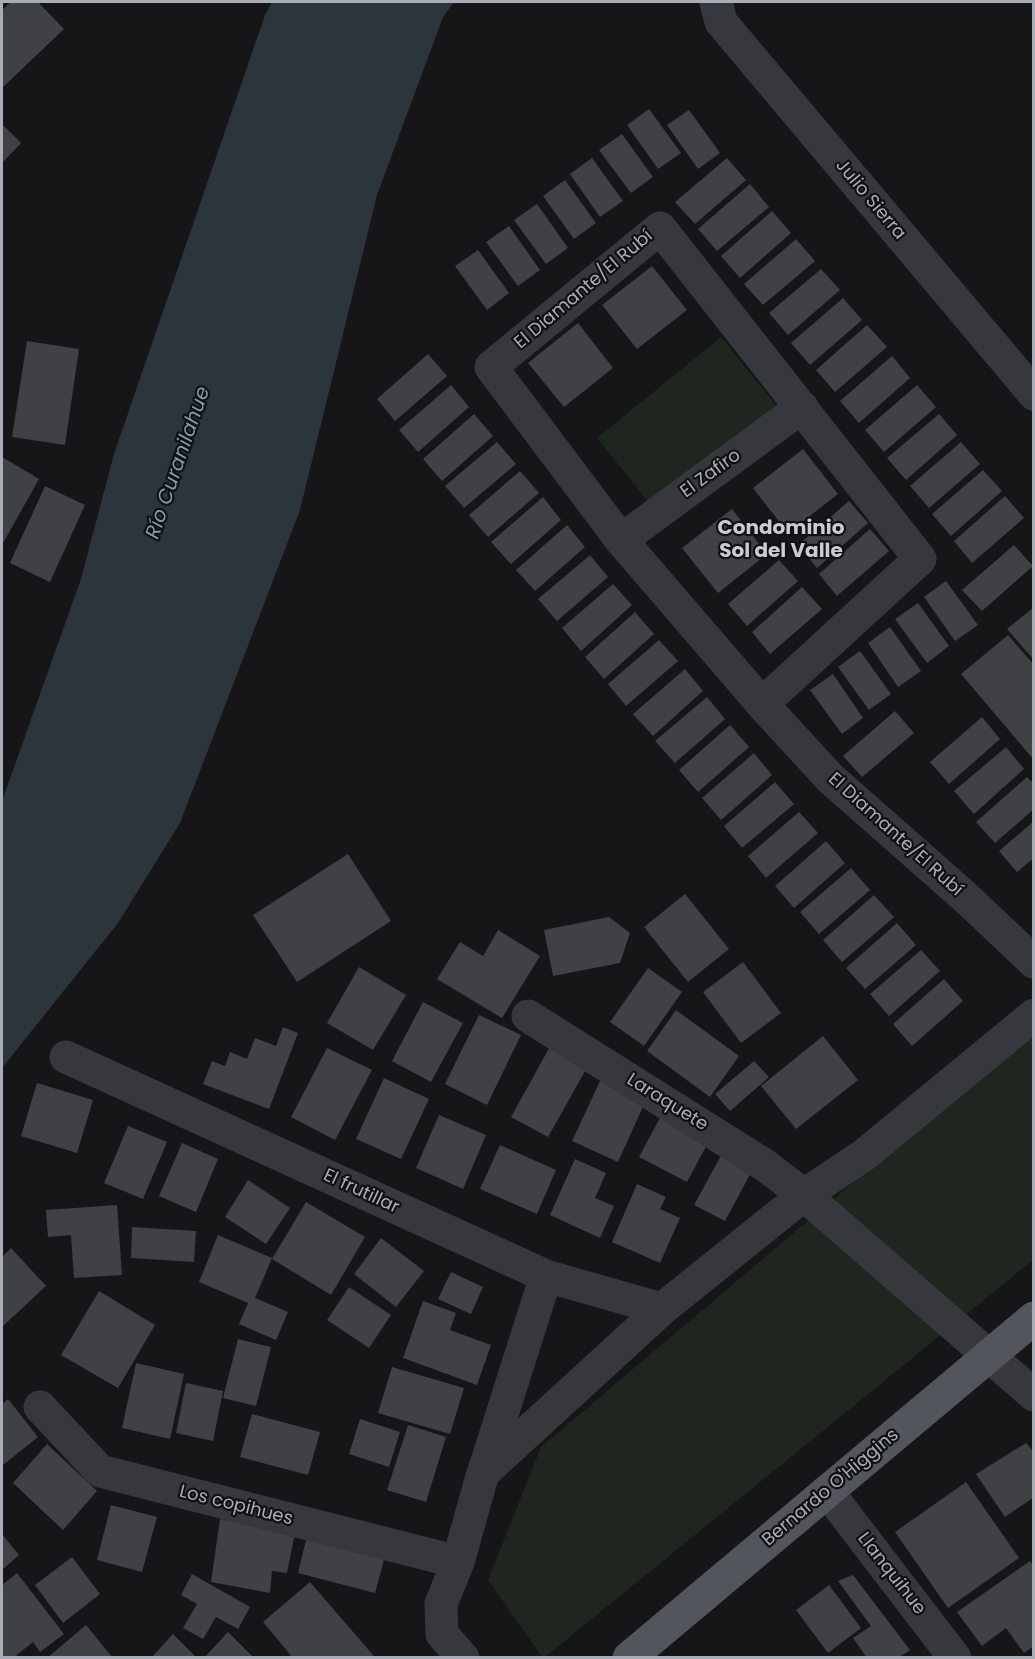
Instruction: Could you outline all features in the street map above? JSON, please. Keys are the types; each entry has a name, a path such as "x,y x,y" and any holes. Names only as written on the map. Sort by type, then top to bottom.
{"main road":[{"name":"Bernardo O'Higgins","path":"639,1654 827,1491 1034,1318"}],"street":[{"name":"Julio Sierra","path":"716,2 721,22 1034,394"},
{"name":"El Diamante/El Rubí","path":"762,704 920,559 660,228 491,368 621,540 762,704 830,778 964,896 1034,962"},
{"name":"El Zafiro","path":"621,540 802,407"},
{"path":"483,1473 662,1309 804,1195 864,1155 1034,1015"},
{"name":"Laraquete","path":"528,1016 766,1166 804,1195 1034,1395"},
{"name":"El frutillar","path":"66,1057 546,1276 662,1309"},
{"path":"463,1658 442,1634 441,1604 458,1562 483,1473 546,1276"},
{"name":"Los copihues","path":"40,1407 100,1471 458,1562"},
{"name":"Llanquihue","path":"827,1491 955,1658"}],"shaded area":[{"path":"721,337 779,409 655,510 597,438"},
{"path":"1033,1030 1033,1260 545,1657 542,1657 488,1580 541,1447"}],"water":[{"name":"Río Curanilahue","path":"272,2 454,2 443,17 377,195 300,510 180,823 118,923 2,1068 2,801 81,579 114,454 265,15"}],"building":[{"path":"11,2 38,2 64,29 2,88 2,10"},
{"path":"649,109 681,153 658,169 627,125"},
{"path":"689,110 720,153 698,169 667,125"},
{"path":"2,124 21,143 2,163"},
{"path":"622,134 653,177 631,193 599,150"},
{"path":"592,158 623,201 600,217 570,174"},
{"path":"727,158 746,180 695,224 675,202"},
{"path":"565,180 596,223 574,239 543,196"},
{"path":"750,184 769,207 717,251 698,229"},
{"path":"537,204 568,248 546,264 514,220"},
{"path":"772,211 791,233 740,278 721,256"},
{"path":"509,226 540,270 518,286 486,242"},
{"path":"796,239 815,261 763,305 744,284"},
{"path":"478,250 509,293 487,310 455,266"},
{"path":"652,266 687,310 637,349 602,305"},
{"path":"821,269 840,290 788,335 769,313"},
{"path":"843,298 862,320 810,365 791,343"},
{"path":"578,323 613,368 564,407 528,363"},
{"path":"867,325 887,347 835,392 816,370"},
{"path":"27,341 79,349 65,445 12,437"},
{"path":"428,354 447,376 395,421 377,399"},
{"path":"892,356 910,378 859,423 840,401"},
{"path":"451,385 469,407 418,452 399,430"},
{"path":"917,385 936,407 884,452 865,430"},
{"path":"474,414 493,436 442,481 423,459"},
{"path":"939,414 957,435 906,480 887,458"},
{"path":"497,442 516,464 464,508 445,486"},
{"path":"961,442 980,464 929,508 910,486"},
{"path":"803,449 838,494 788,533 753,488"},
{"path":"2,457 39,479 2,545"},
{"path":"983,470 1002,491 951,536 932,514"},
{"path":"520,471 539,493 488,537 469,515"},
{"path":"45,486 85,505 50,582 10,563"},
{"path":"1005,496 1024,518 972,563 954,541"},
{"path":"543,497 561,520 511,564 491,542"},
{"path":"849,501 868,523 817,568 798,545"},
{"path":"732,509 767,554 718,593 682,548"},
{"path":"567,525 585,547 535,591 516,570"},
{"path":"870,529 889,551 837,596 819,574"},
{"path":"1014,545 1033,566 982,611 962,590"},
{"path":"590,555 608,577 557,621 538,599"},
{"path":"779,560 798,581 747,626 728,604"},
{"path":"946,581 978,625 955,641 924,597"},
{"path":"613,584 632,605 581,651 562,628"},
{"path":"802,587 822,609 770,654 752,632"},
{"path":"918,603 949,646 927,663 895,619"},
{"path":"1034,607 1034,660 1007,629"},
{"path":"635,612 654,634 604,679 585,657"},
{"path":"890,627 921,671 898,687 868,643"},
{"path":"1008,635 1034,665 1034,760 961,674"},
{"path":"659,640 678,661 626,706 608,684"},
{"path":"860,651 891,694 869,710 838,667"},
{"path":"685,669 703,691 653,736 633,714"},
{"path":"833,674 863,718 842,734 810,690"},
{"path":"707,697 725,719 675,763 655,741"},
{"path":"895,711 914,733 862,777 843,756"},
{"path":"982,717 1000,739 949,784 930,762"},
{"path":"730,725 749,747 698,792 679,770"},
{"path":"1006,747 1024,769 974,814 954,791"},
{"path":"754,753 772,775 721,820 702,798"},
{"path":"1027,777 1034,784 1034,809 995,843 976,822"},
{"path":"775,782 794,804 742,848 724,826"},
{"path":"799,812 818,833 766,878 748,856"},
{"path":"1034,821 1034,858 1017,872 999,851"},
{"path":"826,841 845,863 794,908 775,886"},
{"path":"348,854 391,921 297,982 253,915"},
{"path":"851,868 870,890 819,934 800,912"},
{"path":"685,894 729,949 688,982 644,927"},
{"path":"874,895 894,917 842,962 823,940"},
{"path":"609,917 630,933 620,963 553,976 544,930"},
{"path":"897,923 916,945 865,989 846,968"},
{"path":"498,930 540,956 502,1018 437,979 460,942 483,956"},
{"path":"921,950 940,971 889,1016 870,994"},
{"path":"743,962 781,1013 741,1043 703,992"},
{"path":"359,967 406,995 373,1050 327,1023"},
{"path":"648,968 682,992 644,1046 610,1022"},
{"path":"944,979 963,1001 912,1046 893,1024"},
{"path":"423,1002 463,1023 431,1082 392,1061"},
{"path":"676,1010 739,1056 710,1097 647,1051"},
{"path":"479,1015 521,1035 487,1105 445,1084"},
{"path":"283,1027 298,1033 269,1109 203,1084 212,1061 225,1066 230,1052 247,1059 255,1038 276,1046"},
{"path":"823,1036 858,1080 796,1129 761,1086"},
{"path":"552,1043 589,1064 548,1137 511,1117"},
{"path":"327,1048 372,1070 335,1140 291,1117"},
{"path":"754,1061 769,1077 730,1111 715,1094"},
{"path":"384,1078 429,1099 401,1159 356,1139"},
{"path":"601,1079 646,1100 618,1162 572,1141"},
{"path":"37,1083 93,1100 77,1153 21,1136"},
{"path":"662,1114 710,1139 687,1182 639,1157"},
{"path":"439,1115 486,1135 463,1189 416,1168"},
{"path":"128,1126 167,1142 143,1199 104,1183"},
{"path":"182,1143 218,1159 196,1212 159,1196"},
{"path":"500,1145 556,1170 537,1214 480,1189"},
{"path":"723,1152 753,1169 725,1221 694,1205"},
{"path":"575,1159 606,1173 595,1198 614,1206 600,1238 550,1215"},
{"path":"248,1180 290,1208 266,1244 225,1217"},
{"path":"637,1184 666,1197 660,1209 680,1218 660,1263 612,1242"},
{"path":"306,1202 365,1237 331,1295 272,1259"},
{"path":"117,1205 122,1275 74,1278 71,1235 48,1237 46,1210"},
{"path":"132,1227 196,1231 194,1262 131,1258"},
{"path":"218,1235 272,1258 255,1298 288,1312 276,1340 239,1324 248,1303 199,1282"},
{"path":"381,1238 424,1271 396,1307 354,1274"},
{"path":"11,1248 46,1286 2,1327 2,1257"},
{"path":"451,1272 483,1287 471,1314 438,1299"},
{"path":"349,1287 391,1315 369,1348 327,1320"},
{"path":"99,1291 155,1325 118,1388 61,1355"},
{"path":"423,1301 456,1313 450,1330 491,1345 477,1385 403,1358"},
{"path":"238,1339 271,1347 256,1406 223,1398"},
{"path":"136,1363 184,1374 170,1439 122,1428"},
{"path":"392,1367 464,1388 450,1434 378,1413"},
{"path":"186,1383 223,1391 213,1441 176,1433"},
{"path":"8,1399 38,1437 3,1465 2,1404"},
{"path":"252,1414 320,1432 308,1475 240,1457"},
{"path":"360,1419 400,1432 389,1467 349,1454"},
{"path":"408,1425 446,1437 426,1502 387,1490"},
{"path":"1026,1443 1034,1452 1034,1497 1005,1517 976,1474"},
{"path":"47,1444 97,1491 63,1530 13,1483"},
{"path":"966,1482 1019,1558 948,1608 895,1532"},
{"path":"111,1505 157,1517 142,1572 97,1560"},
{"path":"220,1519 295,1533 287,1573 272,1571 270,1593 211,1582"},
{"path":"2,1534 19,1555 2,1570"},
{"path":"307,1536 385,1556 375,1593 298,1573"},
{"path":"72,1557 100,1594 63,1623 35,1585"},
{"path":"1030,1561 1034,1566 1034,1646 1024,1653 1006,1628 982,1646 957,1612"},
{"path":"17,1573 64,1634 40,1652 33,1642 13,1658 2,1658 2,1585"},
{"path":"192,1574 250,1607 238,1629 216,1617 203,1639 183,1628 197,1604 181,1595"},
{"path":"853,1575 910,1650 898,1658 867,1658 853,1638 871,1626 838,1581"},
{"path":"310,1582 373,1655 371,1658 293,1658 263,1622"},
{"path":"829,1585 861,1628 828,1653 796,1610"},
{"path":"86,1625 113,1658 47,1658"},
{"path":"228,1632 254,1658 204,1658"},
{"path":"173,1634 197,1658 151,1658"}],"district":[{"name":"Condominio Sol del Valle","path":"781,540"}]}
